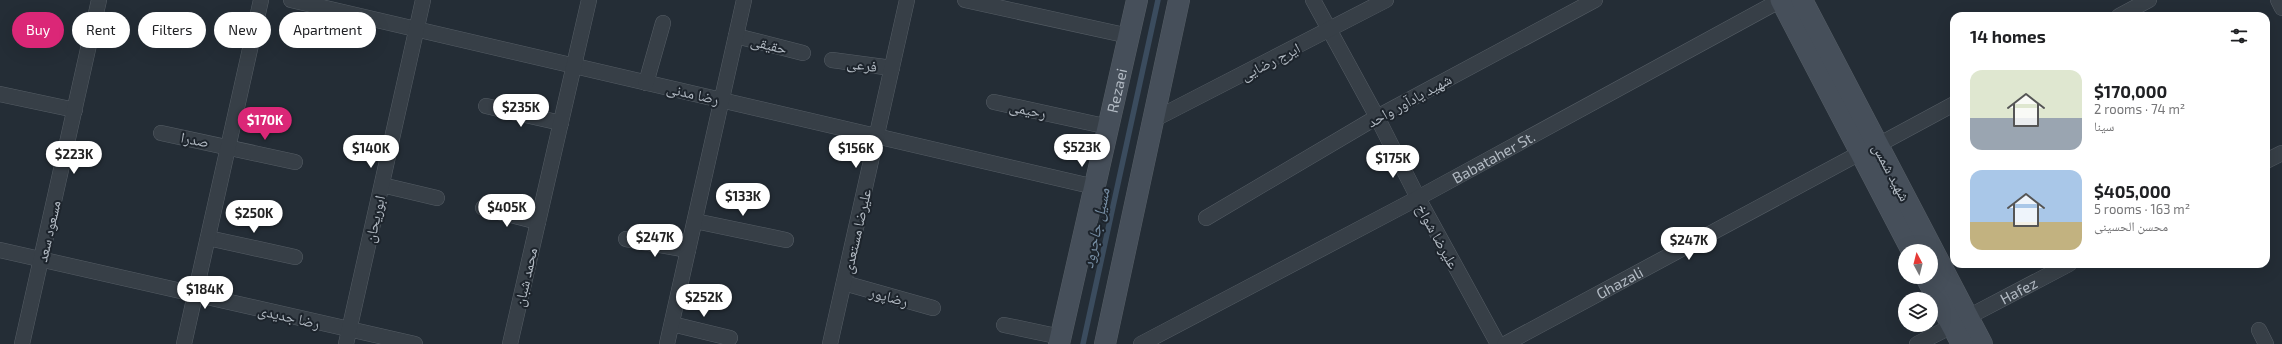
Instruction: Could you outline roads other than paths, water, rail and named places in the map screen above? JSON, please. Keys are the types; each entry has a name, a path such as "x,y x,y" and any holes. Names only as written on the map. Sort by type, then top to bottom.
{"main road":[{"name":"Rezaei","path":"1060,341 1137,0"},
{"path":"1105,344 1179,0"},
{"name":"شهید شمس","path":"1781,0 1869,149 1960,322 1962,344"},
{"name":"شهید شمس","path":"1802,0 1869,149 1909,244"},
{"name":"شهید شمس","path":"1931,284 1960,322 1982,344"}],"street":[{"name":"مسعود سعد","path":"22,344 99,0"},
{"path":"184,344 261,0"},
{"name":"رضا مدنی","path":"291,0 1095,187"},
{"name":"ابوریحان","path":"346,344 423,0"},
{"name":"محمد شبان","path":"510,344 589,0"},
{"path":"667,344 744,0"},
{"name":"علیرضا مستعدی","path":"830,344 907,0"},
{"path":"965,0 1129,36"},
{"name":"علیرضا شواخ","path":"1313,0 1377,117 1418,198 1498,344"},
{"name":"ایرج رضایی","path":"1153,120 1329,31 1386,0"},
{"name":"شهید یادآور واحد","path":"1206,218 1377,117 1595,0"},
{"name":"Babataher St.","path":"1141,344 1418,198 1781,0"},
{"path":"2126,12 2149,0"},
{"path":"2278,0 2282,8"},
{"path":"646,83 663,23"},
{"name":"حقیقی","path":"736,36 803,53"},
{"name":"فرعی","path":"832,60 892,68"},
{"path":"0,94 75,110"},
{"name":"رحیمی","path":"994,102 1109,127"},
{"path":"486,106 561,123"},
{"name":"Ghazali","path":"1505,344 1950,106"},
{"name":"صدرا","path":"161,133 229,146 295,162"},
{"path":"2270,159 2282,153"},
{"path":"382,185 437,198"},
{"path":"483,208 538,222"},
{"path":"695,221 786,240"},
{"path":"208,238 295,257"},
{"path":"626,239 688,250"},
{"name":"رضا جدیدی","path":"0,250 415,344"},
{"name":"Hafez","path":"1917,344 2061,268"},
{"name":"رضاپور","path":"844,283 933,308"},
{"path":"672,324 730,338"},
{"path":"1004,325 1060,341"},
{"path":"2259,330 2266,344"}],"waterway":[{"name":"مسیل جاجرود","path":"1083,344 1158,0"}]}
